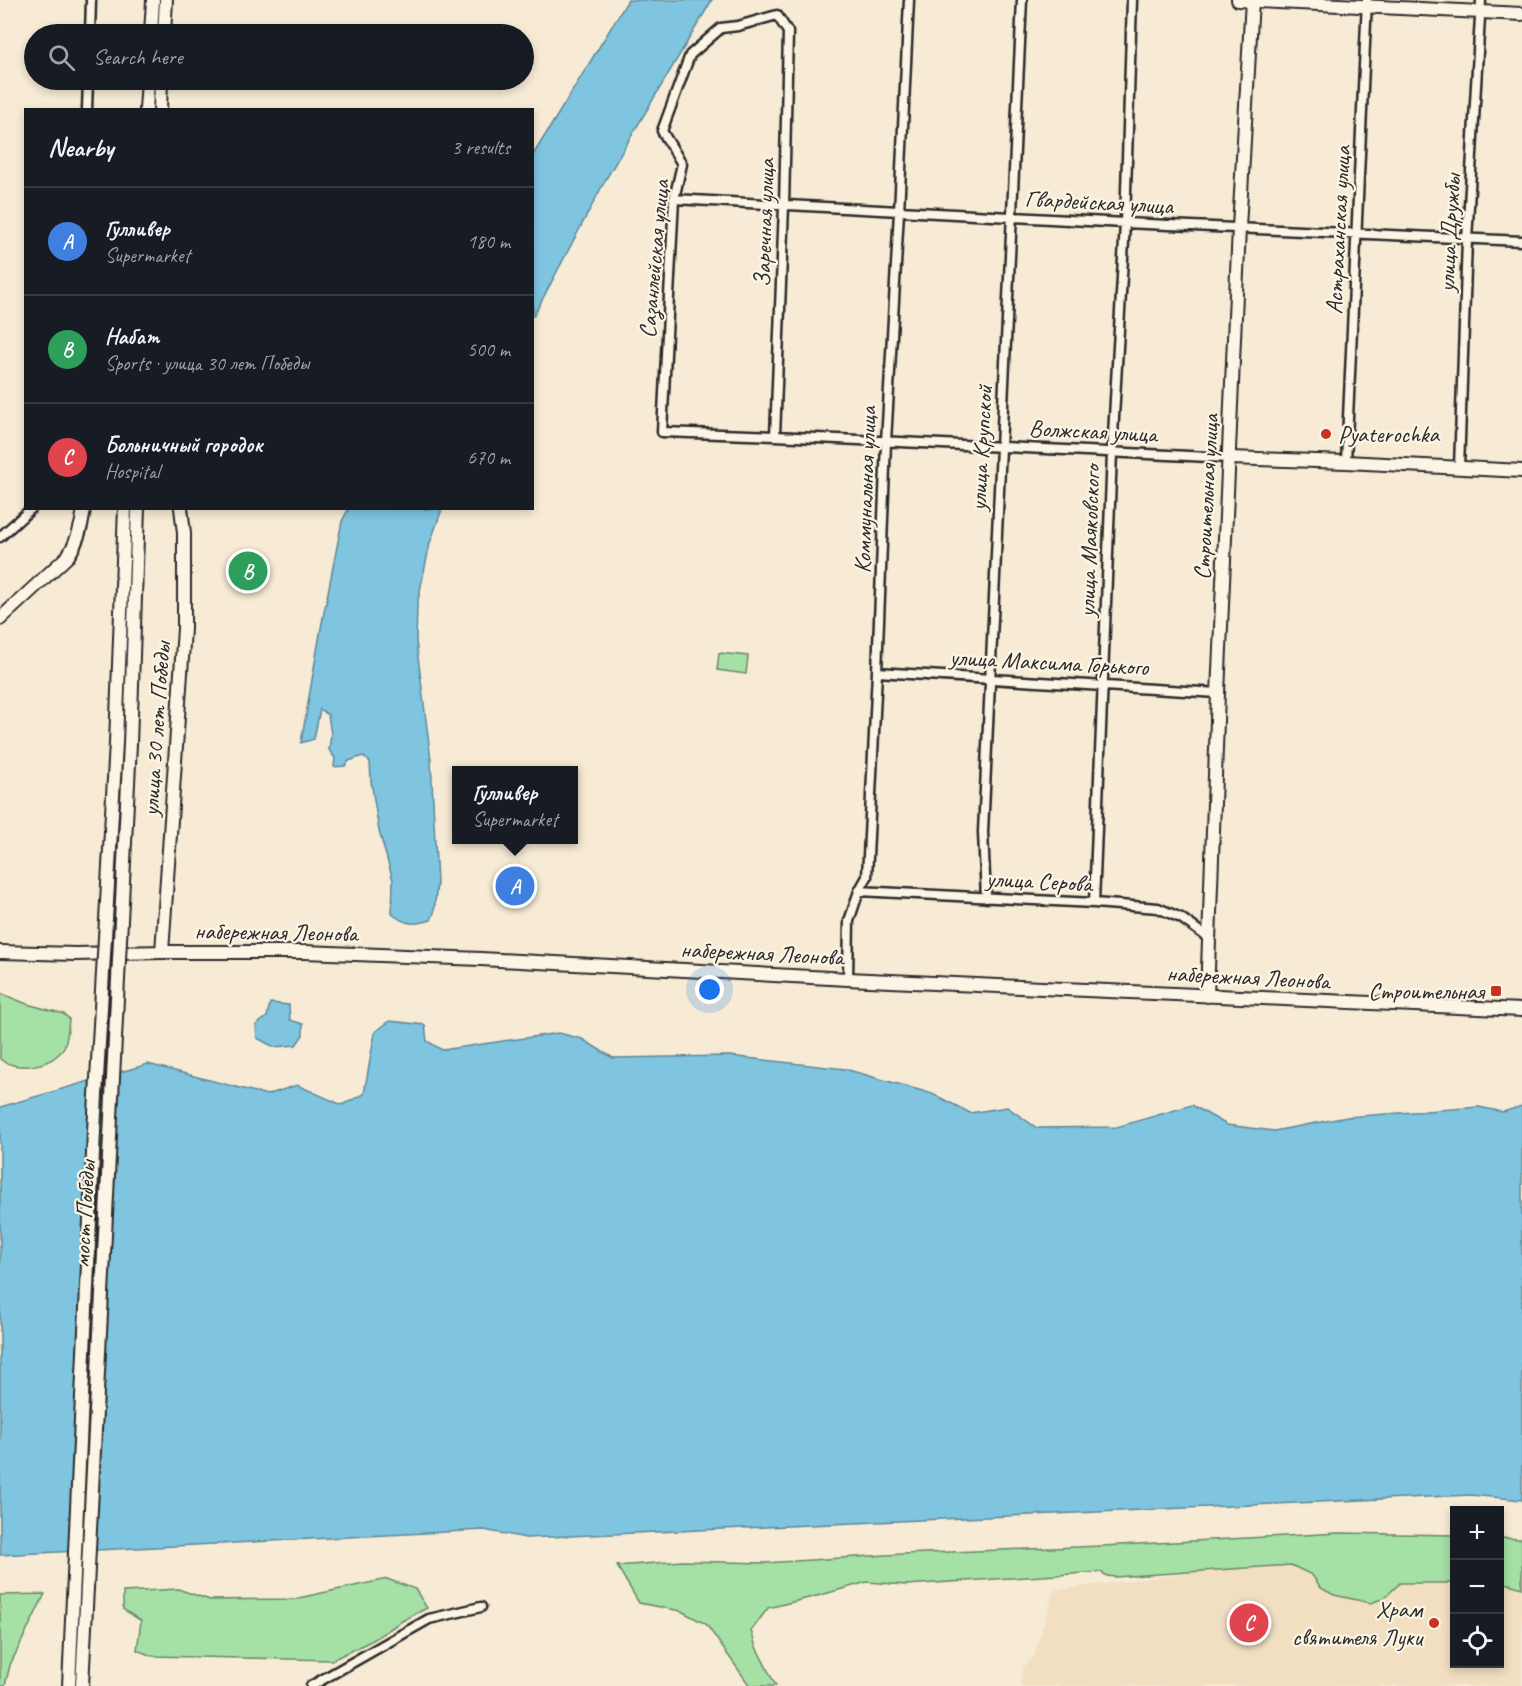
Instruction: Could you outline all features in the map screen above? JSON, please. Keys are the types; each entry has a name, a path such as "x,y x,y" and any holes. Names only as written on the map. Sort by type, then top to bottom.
{"main road":[{"path":"152,24 153,0"},
{"path":"165,24 166,0"},
{"path":"1238,0 1481,6 1522,14"},
{"name":"Строительная улица","path":"1207,996 1239,228 1252,0"},
{"path":"146,108 147,90"},
{"path":"160,108 161,90"},
{"name":"Волжская улица","path":"1230,458 1522,471"},
{"path":"0,619 68,556 76,545 81,531 84,510"},
{"path":"69,1686 93,1143 116,743 126,510"},
{"name":"улица 30 лет Победы","path":"130,744 138,510"},
{"name":"улица 30 лет Победы","path":"162,952 184,629 184,533 181,510"},
{"name":"мост Победы","path":"82,1686 130,744"},
{"name":"набережная Леонова","path":"0,952 76,954 305,952 481,958 848,979 1522,1010"}],"street":[{"path":"90,24 91,0"},
{"name":"Коммунальная улица","path":"848,979 849,921 859,891 867,877 886,442 909,0"},
{"name":"улица Крупской","path":"986,898 983,832 1022,0"},
{"name":"улица Маяковского","path":"1094,903 1112,453 1125,223 1132,0"},
{"name":"Астраханская улица","path":"1346,462 1367,3"},
{"name":"улица Дружбы","path":"1459,468 1467,240 1481,6"},
{"name":"Сазанлейская улица","path":"662,432 674,199 682,164 662,130 690,54 721,28 738,26 777,15"},
{"name":"Заречная улица","path":"775,436 788,32 777,15"},
{"path":"87,108 88,90"},
{"name":"Гвардейская улица","path":"674,199 1012,218 1522,242"},
{"name":"Волжская улица","path":"662,432 1230,458"},
{"path":"0,537 30,510"},
{"name":"улица Максима Горького","path":"877,672 1218,693"},
{"name":"улица Серова","path":"859,891 1158,908 1181,918 1209,939"},
{"path":"311,1686 429,1618 481,1607"}],"shaded area":[{"path":"1304,1559 1450,1570 1450,1668 1504,1668 1504,1573 1522,1575 1522,1686 1020,1686 1023,1667 1034,1656 1054,1590"}],"green space":[{"path":"719,653 748,656 746,674 717,670"},
{"path":"0,993 27,1004 64,1014 69,1019 66,1041 59,1054 44,1063 25,1066 7,1063 0,1059"},
{"path":"1339,1533 1450,1535 1450,1583 1400,1583 1384,1598 1371,1603 1334,1595 1321,1588 1312,1575 1291,1565 1115,1577 1101,1572 906,1585 867,1582 768,1608 751,1631 756,1647 776,1686 750,1686 706,1624 681,1611 639,1603 617,1566 683,1561 765,1563 902,1554"},
{"path":"1504,1538 1522,1539 1522,1588 1504,1583"},
{"path":"387,1579 415,1589 427,1608 373,1640 332,1660 152,1656 137,1650 141,1621 123,1609 123,1592 178,1589 210,1600 294,1599"},
{"path":"45,1594 10,1665 5,1686 0,1686 0,1595"}],"water":[{"path":"628,0 712,0 607,177 534,315 534,153"},
{"path":"348,510 442,510 430,543 417,605 416,641 431,760 437,883 434,913 431,920 420,923 406,922 392,914 393,880 379,831 370,762 363,756 349,761 345,766 334,767 335,758 329,750 331,734 328,715 320,709 314,739 301,743 342,521"},
{"path":"270,1003 289,1005 290,1020 303,1024 303,1035 296,1045 274,1047 257,1038 256,1025 267,1017"},
{"path":"390,1021 425,1025 427,1041 442,1050 559,1033 582,1039 613,1058 729,1056 845,1069 933,1094 970,1113 1007,1107 1037,1128 1117,1127 1192,1105 1227,1125 1274,1131 1347,1117 1479,1107 1503,1112 1522,1106 1522,1500 1471,1495 526,1538 484,1530 0,1555 0,1107 148,1064 267,1095 297,1085 342,1105 364,1094 375,1032"}],"place":[{"name":"Pyaterochka","path":"1326,434"},
{"name":"Набат","path":"248,571"},
{"name":"Гулливер","path":"515,886"},
{"name":"Строительная","path":"1496,991"},
{"name":"Больничный городок","path":"1249,1623"},
{"name":"Храм святителя Луки","path":"1434,1623"}]}
